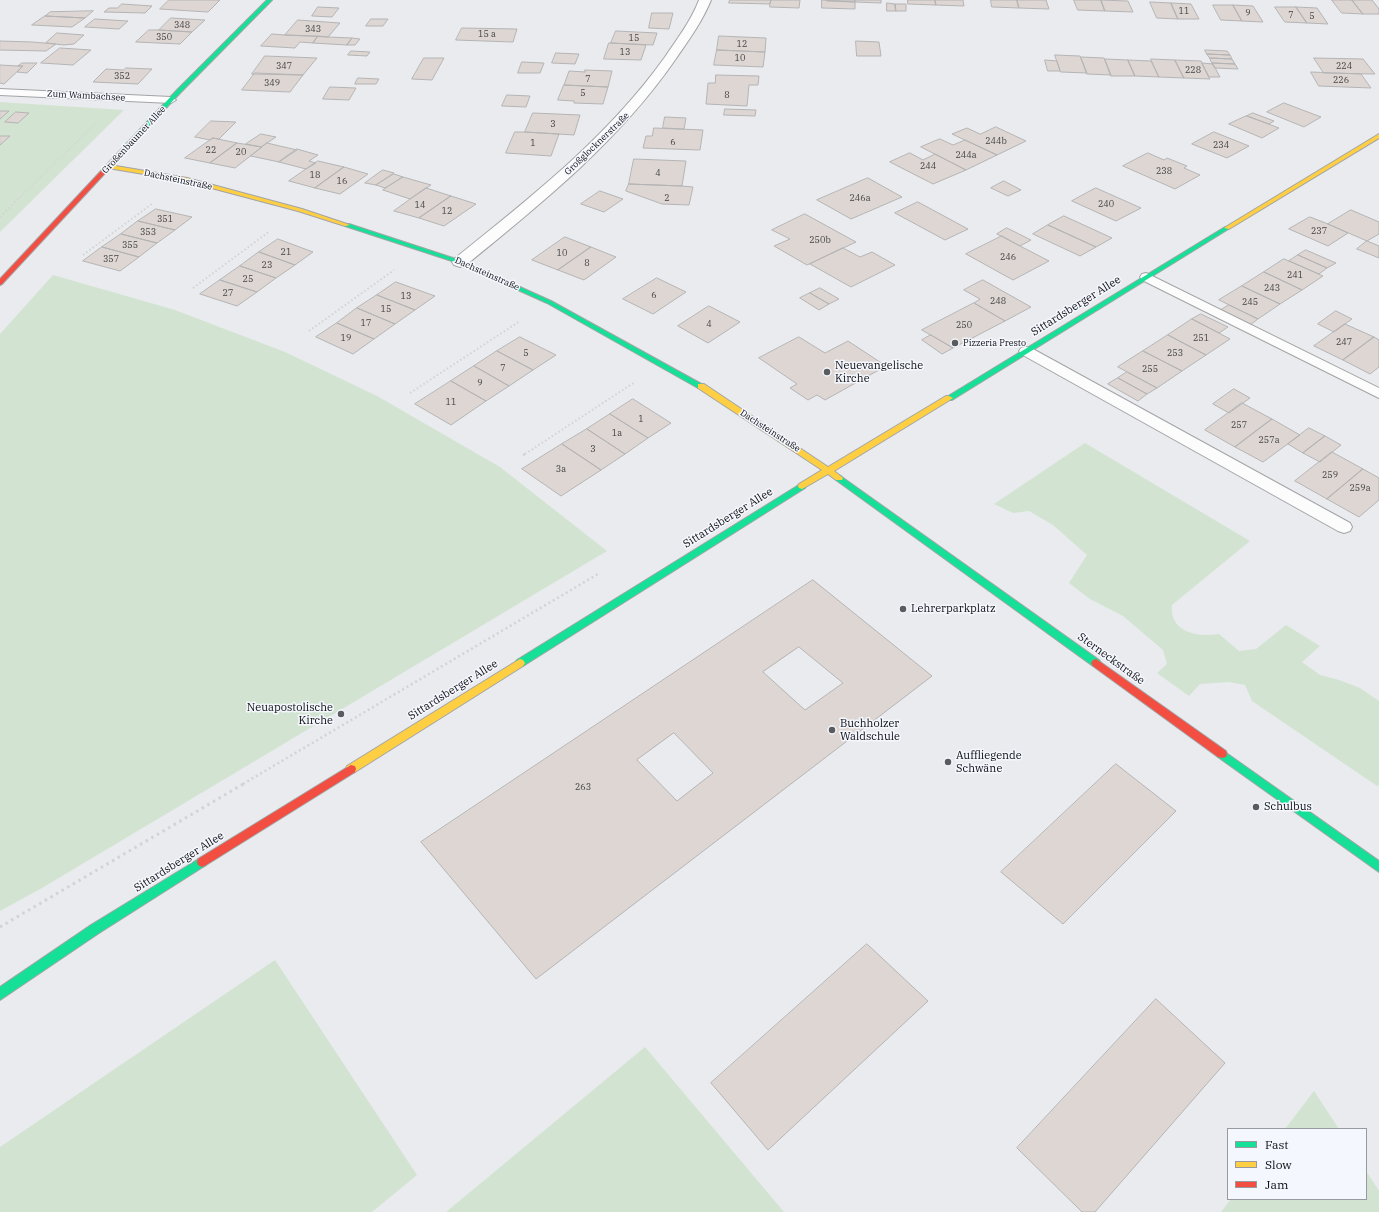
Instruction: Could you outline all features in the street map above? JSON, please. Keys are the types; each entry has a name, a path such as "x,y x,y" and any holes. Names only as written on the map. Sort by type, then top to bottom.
{"main road":[{"name":"Großenbaumer Allee","path":"0,284 171,100 270,0"},
{"name":"Sittardsberger Allee","path":"0,994 95,929 828,470 1026,352 1146,277 1379,136"},
{"name":"Dachsteinstraße","path":"110,167 185,179 300,210 460,262 549,302 693,380 828,470"},
{"name":"Sterneckstraße","path":"828,470 1379,867"},
{"name":"Sittardsberger Allee","path":"20,969 95,929"}],"street":[{"name":"Großglocknerstraße","path":"460,262 554,186 630,111 663,71 687,33 705,0"}],"lane":[{"name":"Zum Wambachsee","path":"0,92 171,100"},
{"path":"1146,277 1379,394"},
{"path":"1026,352 1344,527"}],"path":[{"path":"0,217 122,98"},
{"path":"83,255 185,179"},
{"path":"193,288 300,210"},
{"path":"310,331 423,249"},
{"path":"410,393 549,302"},
{"path":"523,455 663,364"}],"green space":[{"path":"0,102 124,110 0,232"},
{"path":"53,275 175,310 285,352 377,396 500,467 607,551 42,888 0,911 0,334"},
{"path":"1085,443 1250,541 1172,605 1172,614 1175,621 1180,627 1194,634 1219,634 1239,651 1256,649 1286,625 1320,646 1302,662 1320,675 1360,688 1379,701 1379,785 1377,786 1252,701 1245,685 1229,682 1200,684 1189,696 1157,673 1167,664 1163,650 1123,616 1090,599 1069,583 1087,555 1053,525 1029,511 1013,513 994,504"},
{"path":"275,960 417,1175 372,1212 0,1212 0,1147"},
{"path":"645,1047 784,1212 446,1212"},
{"path":"1314,1091 1338,1128 1286,1128"},
{"path":"1367,1173 1379,1191 1379,1212 1221,1212 1230,1200 1367,1200"}],"building":[{"path":"169,0 220,0 208,12 160,9"},
{"path":"730,0 771,0 770,4 729,3"},
{"path":"771,0 800,0 799,8 770,7"},
{"path":"822,0 855,2 855,9 822,8"},
{"path":"855,0 855,2 827,1"},
{"path":"855,0 881,0 881,3 855,2"},
{"path":"908,0 935,0 936,5 908,4"},
{"path":"935,0 963,0 964,6 936,5"},
{"path":"991,0 1017,0 1019,8 992,7"},
{"path":"1017,0 1046,0 1049,9 1019,8"},
{"path":"1074,0 1101,0 1105,11 1078,10"},
{"path":"1101,0 1128,1 1133,12 1105,11"},
{"path":"1332,0 1352,0 1363,14 1342,13"},
{"path":"1352,0 1372,0 1379,9 1379,14 1363,14"},
{"path":"1150,2 1171,3 1178,19 1157,18"},
{"path":"887,3 895,4 896,11 887,11"},
{"path":"1171,3 1191,4 1199,19 1178,19"},
{"path":"122,4 152,6 145,13 104,12 109,8 117,8"},
{"path":"895,4 906,4 906,11 896,11"},
{"path":"1213,5 1233,5 1242,21 1221,20"},
{"path":"1233,5 1253,6 1263,22 1242,21"},
{"path":"318,7 339,8 332,17 312,16"},
{"path":"1275,7 1296,7 1307,23 1285,22"},
{"path":"1296,7 1317,8 1328,24 1307,23"},
{"path":"93,11 85,18 45,16 50,12"},
{"path":"652,13 673,13 669,29 649,28"},
{"path":"45,16 85,18 72,27 32,25"},
{"path":"171,18 205,20 192,32 159,30"},
{"path":"95,19 128,21 119,29 85,27"},
{"path":"371,19 388,19 383,26 366,26"},
{"path":"298,20 340,23 328,37 285,35"},
{"path":"462,28 517,29 513,42 456,40"},
{"path":"149,30 192,32 180,44 136,42"},
{"path":"616,31 657,33 653,45 611,43"},
{"path":"57,33 84,35 74,44 64,45 46,43"},
{"path":"272,34 318,36 313,43 300,42 295,48 261,46"},
{"path":"318,36 352,38 347,45 313,43"},
{"path":"719,36 766,38 765,52 717,50"},
{"path":"352,38 360,39 355,45 347,45"},
{"path":"0,41 56,44 46,51 0,50"},
{"path":"856,41 879,42 881,56 857,56"},
{"path":"609,43 646,45 641,60 604,59"},
{"path":"60,48 91,50 73,65 41,63"},
{"path":"717,50 765,52 763,67 714,65"},
{"path":"1205,50 1227,51 1230,55 1207,54"},
{"path":"351,51 370,52 367,56 348,55"},
{"path":"556,53 579,54 575,64 552,63"},
{"path":"1207,54 1230,55 1232,59 1210,58"},
{"path":"1055,55 1080,56 1087,73 1061,72"},
{"path":"265,56 317,58 303,75 252,74"},
{"path":"1081,57 1104,58 1111,75 1087,74"},
{"path":"424,58 444,58 432,80 412,79"},
{"path":"1210,58 1232,59 1235,64 1212,63"},
{"path":"1314,58 1363,59 1375,74 1324,73"},
{"path":"1105,59 1128,60 1135,76 1111,76"},
{"path":"1151,59 1175,60 1184,78 1159,77"},
{"path":"1045,60 1057,61 1060,71 1048,71"},
{"path":"1128,60 1151,61 1159,77 1135,76"},
{"path":"1175,60 1201,61 1210,79 1184,78"},
{"path":"522,62 544,63 540,73 518,73"},
{"path":"22,63 37,63 27,73 17,72 23,66 18,66"},
{"path":"1202,63 1213,64 1220,77 1209,77"},
{"path":"1212,63 1235,64 1238,69 1215,68"},
{"path":"0,65 23,66 4,84 0,83"},
{"path":"126,68 152,69 138,84 93,82 106,69 123,70"},
{"path":"585,70 612,71 608,87 564,85 569,71 585,72"},
{"path":"1311,72 1361,74 1371,88 1319,86"},
{"path":"255,73 303,75 290,92 242,90"},
{"path":"716,75 759,76 758,85 749,85 747,106 706,104 708,83 715,83"},
{"path":"358,78 379,79 376,84 355,84"},
{"path":"564,85 608,87 603,104 574,103 574,101 558,100"},
{"path":"330,87 356,88 349,100 323,99"},
{"path":"507,95 530,96 526,107 502,106"},
{"path":"1284,103 1321,117 1304,127 1267,112"},
{"path":"725,109 756,110 755,116 724,115"},
{"path":"0,111 9,111 0,119"},
{"path":"16,112 29,113 18,123 5,122"},
{"path":"533,113 580,115 574,135 525,132"},
{"path":"1253,113 1274,121 1269,124 1247,116"},
{"path":"1246,116 1279,128 1262,138 1229,124"},
{"path":"665,117 686,118 684,129 663,128"},
{"path":"211,121 236,122 219,139 213,138 210,140 195,137"},
{"path":"996,127 1026,141 997,155 952,134 967,128 980,134"},
{"path":"654,128 703,130 700,150 643,148 646,136 652,136"},
{"path":"515,132 559,134 551,156 506,153"},
{"path":"1214,132 1249,146 1227,158 1192,144"},
{"path":"261,134 276,137 261,147 246,144"},
{"path":"0,136 10,136 0,145"},
{"path":"213,138 237,143 210,163 185,158"},
{"path":"940,139 953,145 965,140 997,155 966,170 921,147"},
{"path":"237,143 262,147 235,168 210,163"},
{"path":"267,143 297,150 279,162 251,156"},
{"path":"297,149 318,155 309,161 316,163 306,169 279,162"},
{"path":"910,153 923,160 935,154 966,170 933,184 890,162"},
{"path":"1148,153 1164,160 1167,158 1187,166 1184,168 1200,175 1175,189 1123,166"},
{"path":"634,159 686,161 682,186 629,184"},
{"path":"318,161 344,167 315,188 289,181"},
{"path":"344,167 368,174 340,194 315,188"},
{"path":"383,170 394,173 376,185 365,183"},
{"path":"394,174 403,177 385,188 376,185"},
{"path":"403,177 431,185 410,199 383,190"},
{"path":"868,178 902,197 851,219 817,200"},
{"path":"1004,181 1021,190 1008,196 991,188"},
{"path":"629,184 693,187 689,205 662,204 626,191"},
{"path":"426,188 451,196 419,218 394,211"},
{"path":"1096,188 1141,208 1116,221 1072,201"},
{"path":"600,191 623,199 604,212 581,204"},
{"path":"451,196 476,204 444,226 419,218"},
{"path":"918,202 968,229 945,240 895,213"},
{"path":"156,209 192,217 175,230 138,221"},
{"path":"1351,210 1379,222 1379,234 1367,241 1328,224"},
{"path":"805,214 856,242 807,265 774,246 790,239 772,230"},
{"path":"1064,216 1112,238 1096,247 1048,225"},
{"path":"1310,217 1348,233 1328,246 1289,229"},
{"path":"138,221 175,230 157,243 121,234"},
{"path":"1048,225 1096,247 1080,256 1033,234"},
{"path":"1007,228 1031,240 1020,246 997,234"},
{"path":"121,234 157,243 139,257 102,247"},
{"path":"1002,236 1049,261 1013,280 966,254"},
{"path":"565,237 591,247 558,270 532,260"},
{"path":"278,239 313,252 295,265 259,252"},
{"path":"1367,241 1379,246 1379,258 1357,249"},
{"path":"102,247 139,257 120,271 83,261"},
{"path":"591,247 616,257 584,280 558,270"},
{"path":"843,248 860,257 872,252 895,265 851,287 810,264"},
{"path":"1306,250 1336,263 1327,268 1298,255"},
{"path":"259,252 295,265 276,278 240,266"},
{"path":"1298,255 1327,268 1319,274 1289,261"},
{"path":"1284,259 1323,276 1302,290 1264,272"},
{"path":"240,266 276,278 257,292 220,280"},
{"path":"1264,272 1302,290 1280,304 1242,286"},
{"path":"657,278 686,292 653,314 623,299"},
{"path":"220,280 257,292 237,306 200,294"},
{"path":"983,280 1031,307 1005,321 974,303 980,299 964,290"},
{"path":"396,282 435,296 415,310 377,295"},
{"path":"1242,286 1280,304 1258,319 1219,300"},
{"path":"820,288 839,299 829,304 810,293"},
{"path":"810,293 829,304 819,310 800,298"},
{"path":"377,295 415,310 395,324 357,308"},
{"path":"974,303 1005,321 953,348 922,330"},
{"path":"1229,305 1258,319 1250,325 1221,310"},
{"path":"709,306 740,322 708,343 678,326"},
{"path":"357,308 395,324 374,339 337,323"},
{"path":"1336,311 1352,319 1334,332 1318,324"},
{"path":"1201,314 1228,327 1219,333 1192,319"},
{"path":"1192,319 1230,339 1206,355 1168,335"},
{"path":"337,323 374,339 353,354 316,337"},
{"path":"1345,324 1374,337 1343,360 1314,346"},
{"path":"931,335 953,348 942,354 922,340"},
{"path":"1168,335 1206,355 1182,371 1143,351"},
{"path":"520,337 556,355 533,370 497,351"},
{"name":"Neuevangelische Kirche","path":"799,337 825,353 848,341 886,366 825,400 817,395 808,400 790,388 797,384 759,358"},
{"path":"1374,337 1379,340 1379,367 1370,374 1343,360"},
{"path":"497,351 533,370 509,386 474,366"},
{"path":"1143,351 1182,371 1157,388 1118,367"},
{"path":"474,366 509,386 486,401 451,381"},
{"path":"1127,372 1157,388 1147,394 1118,378"},
{"path":"1118,378 1147,394 1138,401 1108,384"},
{"path":"451,381 486,401 451,425 415,404"},
{"path":"1234,389 1250,398 1229,413 1213,404"},
{"path":"633,399 671,423 648,438 610,414"},
{"path":"1242,403 1272,419 1235,447 1205,430"},
{"path":"610,414 648,438 625,454 587,429"},
{"path":"1272,419 1300,435 1263,462 1235,447"},
{"path":"1309,428 1325,436 1303,453 1288,444"},
{"path":"587,429 625,454 601,470 562,444"},
{"path":"1325,436 1341,445 1320,462 1303,453"},
{"path":"562,444 601,470 561,496 522,469"},
{"path":"1332,452 1363,469 1327,499 1295,481"},
{"path":"1363,469 1379,478 1379,500 1359,517 1327,499"},
{"path":"813,580 932,676 536,979 421,842","holes":["799,647 843,683 805,710 763,672","674,733 713,773 677,801 637,760"]},
{"path":"1116,764 1176,811 1063,924 1001,872"},
{"path":"867,944 928,1001 768,1150 711,1083"},
{"path":"1156,999 1225,1063 1095,1212 1082,1212 1017,1148"}],"traffic: fast":[{"path":"118,156 179,91 270,0"},
{"path":"347,225 460,262 549,302 701,386"},
{"path":"949,398 1227,228"},
{"path":"839,478 1096,663"},
{"path":"520,663 802,486"},
{"path":"1222,754 1379,867"},
{"path":"0,994 95,929 202,862"}],"traffic: slow":[{"path":"1227,228 1379,136"},
{"path":"110,167 185,179 300,210 347,225"},
{"path":"701,386 839,478"},
{"path":"802,486 949,398"},
{"path":"351,769 520,663"}],"traffic: jam":[{"path":"0,283 118,156"},
{"path":"1096,663 1222,754"},
{"path":"202,862 351,769"}],"place":[{"name":"Pizzeria Presto","path":"955,343"},
{"name":"Neuevangelische Kirche","path":"827,372"},
{"name":"Lehrerparkplatz","path":"903,609"},
{"name":"Neuapostolische Kirche","path":"341,714"},
{"name":"Buchholzer Waldschule","path":"832,730"},
{"name":"Auffliegende Schwäne","path":"948,762"},
{"name":"Schulbus","path":"1256,807"}]}
